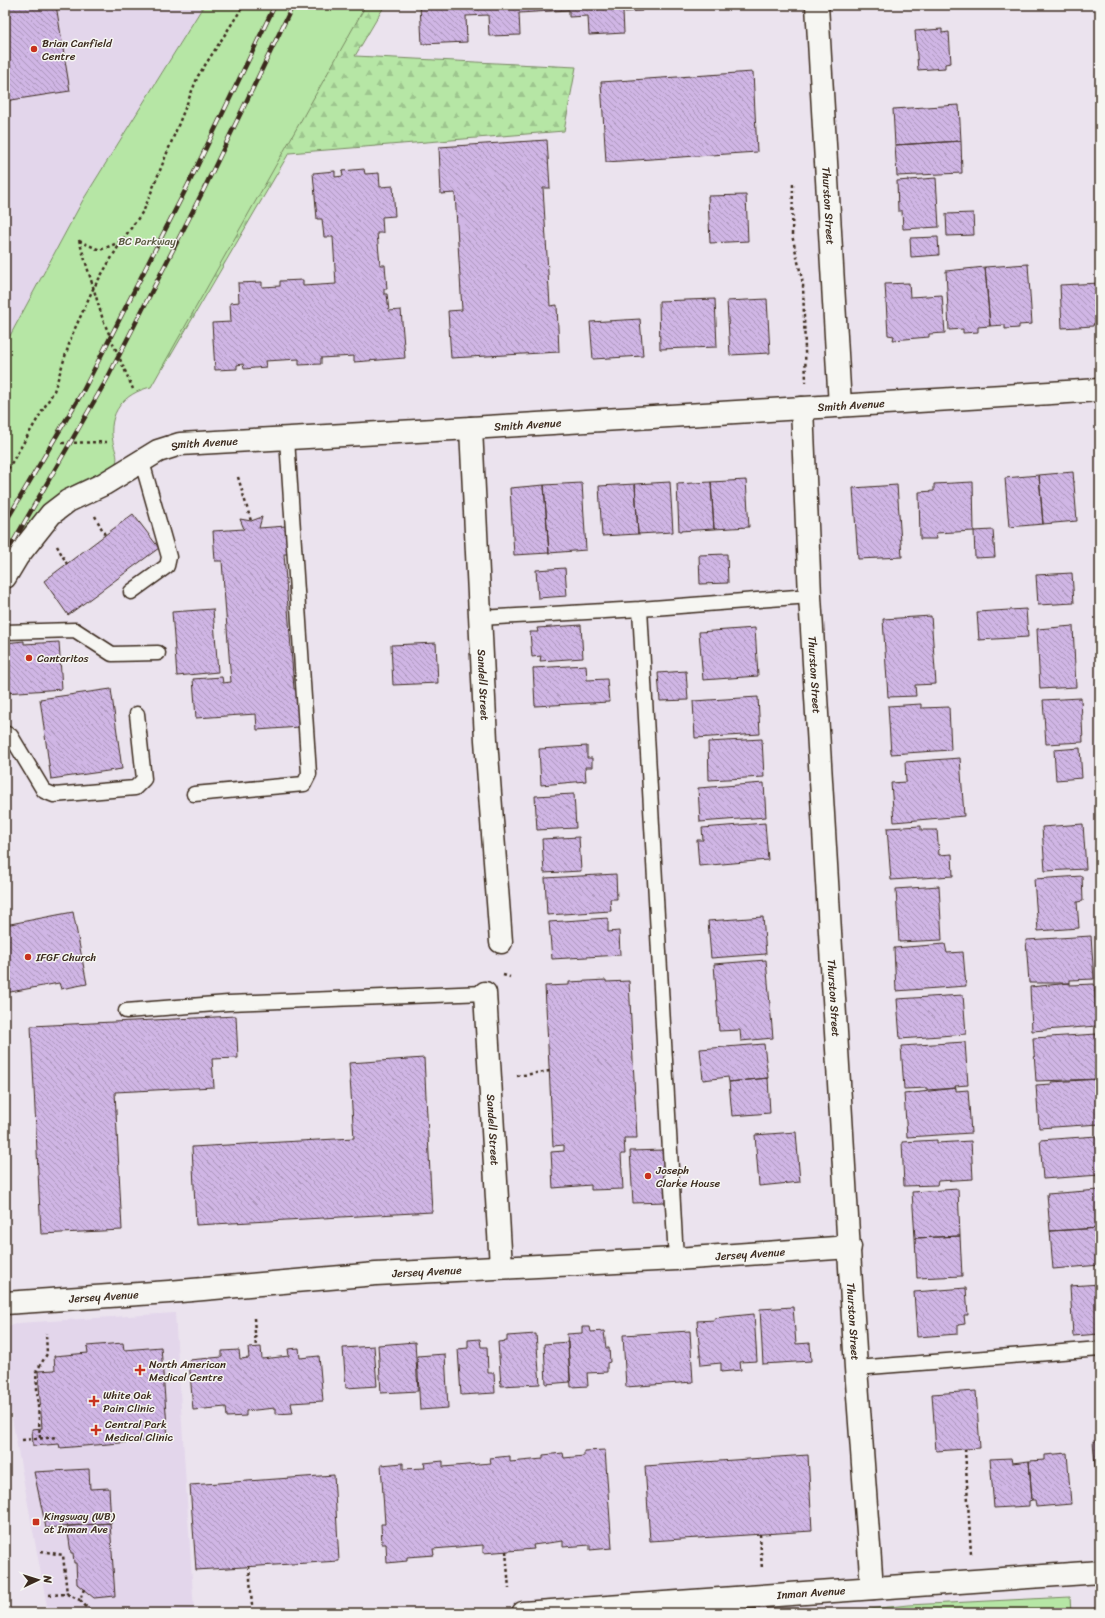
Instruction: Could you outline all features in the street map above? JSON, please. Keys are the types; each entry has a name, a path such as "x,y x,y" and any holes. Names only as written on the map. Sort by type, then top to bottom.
{"street":[{"name":"Thurston Street","path":"817,5 840,406"},
{"name":"Smith Avenue","path":"5,576 16,556 51,514 68,501 150,457 180,444 287,439 1100,390"},
{"name":"Thurston Street","path":"802,408 810,596 850,1247 856,1368 872,1588"},
{"name":"Sandell Street","path":"471,428 480,618 501,942"},
{"name":"Sandell Street","path":"485,993 501,1267"},
{"name":"Jersey Avenue","path":"5,1303 177,1291 376,1274 676,1259 850,1247"},
{"name":"Inman Avenue","path":"523,1613 1100,1572"}],"lane":[{"path":"194,794 304,784 309,774 287,439"},
{"path":"131,592 167,566 169,557 150,457"},
{"path":"480,618 640,609 810,596"},
{"path":"640,609 676,1259"},
{"path":"5,632 75,630 112,654 158,653"},
{"path":"5,733 11,736 44,791 54,795 135,788 144,779 137,714"},
{"path":"126,1011 228,1003 485,993"},
{"path":"856,1368 1100,1349"}],"path":[{"path":"5,474 54,391 72,335 93,289 121,242 144,210 198,76 244,5"},
{"path":"793,184 792,235 803,284 806,383"},
{"path":"121,242 100,250 79,240 102,320 133,389"},
{"path":"62,443 108,442"},
{"path":"238,476 251,521"},
{"path":"93,511 106,535"},
{"path":"53,540 66,564"},
{"path":"517,1076 550,1071"},
{"path":"254,1318 256,1348"},
{"path":"40,1438 36,1372 47,1354 46,1333"},
{"path":"22,1440 58,1437"},
{"path":"965,1449 971,1554"},
{"path":"760,1534 762,1570"},
{"path":"41,1551 63,1555 67,1594"},
{"path":"506,1551 509,1588"},
{"path":"248,1566 252,1605"},
{"path":"80,1600 84,1589"},
{"path":"48,1595 67,1594 80,1600 92,1613"}],"shaded area":[{"path":"5,5 204,5 83,200 5,345"},
{"path":"175,1313 194,1611 50,1613 47,1606 5,1381 5,1328 18,1323"}],"green space":[{"name":"BC Parkway","path":"204,5 366,5 151,387 141,390 126,399 115,413 112,432 117,456 115,465 112,468 74,485 48,502 31,522 5,566 5,345 83,200"},
{"path":"312,5 385,5 355,56 576,67 564,131 289,153 163,369 137,352"},
{"path":"1070,1597 1071,1613 831,1613 908,1605"}],"building":[{"name":"Brian Canfield Centre","path":"5,5 56,5 70,91 5,101"},
{"path":"420,5 641,5 642,11 623,12 624,33 589,35 588,16 569,17 569,10 519,13 520,35 489,36 488,15 466,16 467,42 422,44"},
{"path":"942,29 942,33 949,32 951,63 945,64 945,68 918,70 915,31"},
{"path":"753,72 757,152 606,162 601,82"},
{"path":"959,105 961,141 895,145 893,109"},
{"path":"547,140 550,188 543,188 550,306 557,305 559,352 451,358 448,311 462,310 455,193 441,194 439,147"},
{"path":"961,141 962,173 897,176 895,145"},
{"path":"364,169 365,174 379,173 380,187 393,186 395,216 382,217 383,233 377,233 380,265 385,265 387,289 384,289 384,294 387,294 389,311 401,310 405,358 354,362 354,356 321,358 321,364 299,365 299,359 265,361 266,367 244,369 243,364 237,365 237,369 215,370 212,323 231,322 230,303 239,302 238,283 262,282 262,287 280,286 280,281 303,280 303,286 336,284 333,237 324,237 322,219 317,219 313,173 335,171 335,177 343,176 342,171"},
{"path":"936,178 939,227 903,229 902,211 898,211 897,181"},
{"path":"746,195 748,241 710,243 708,196"},
{"path":"973,213 974,235 947,236 946,214"},
{"path":"938,237 939,255 911,257 910,238"},
{"path":"1028,264 1032,324 1019,325 1019,328 1005,329 1005,325 990,326 985,267"},
{"path":"985,267 990,326 978,327 978,332 963,333 963,329 949,330 946,271"},
{"path":"909,283 910,297 942,295 945,333 929,334 929,337 893,340 894,336 888,335 885,284"},
{"path":"1100,283 1100,323 1094,323 1093,326 1062,328 1060,285"},
{"path":"715,299 717,347 660,349 659,301"},
{"path":"767,299 770,353 730,355 727,301"},
{"path":"640,319 643,356 593,359 590,322"},
{"path":"1073,472 1077,521 1043,524 1039,475"},
{"path":"1039,475 1043,524 1009,527 1005,478"},
{"path":"746,480 749,527 714,529 711,482"},
{"path":"670,482 673,532 638,534 635,484"},
{"path":"711,482 714,529 679,531 677,484"},
{"path":"973,482 974,531 936,533 937,539 920,539 919,492 934,491 934,484"},
{"path":"582,483 586,550 549,553 544,485"},
{"path":"635,484 638,534 602,536 599,486"},
{"path":"544,485 549,553 514,555 510,488"},
{"path":"897,485 902,557 858,559 853,488"},
{"path":"133,514 159,548 68,615 44,581"},
{"path":"262,517 259,528 286,526 288,554 284,554 294,689 297,689 300,727 257,730 256,714 196,718 193,679 222,677 223,683 231,682 222,561 215,561 213,531 244,529 240,519 251,521"},
{"path":"993,530 995,557 975,558 974,531"},
{"path":"727,554 728,583 700,584 699,555"},
{"path":"565,568 567,596 538,598 536,570"},
{"path":"1072,573 1074,603 1038,605 1036,575"},
{"path":"213,609 218,672 177,676 172,612"},
{"path":"1026,609 1028,637 979,640 977,612"},
{"path":"931,616 936,684 915,685 916,696 888,697 883,619"},
{"path":"581,625 583,658 540,661 541,656 532,657 530,632 538,632 537,628"},
{"path":"1073,626 1076,687 1040,689 1037,629"},
{"path":"755,628 758,676 703,680 699,632"},
{"path":"24,641 24,644 59,642 62,689 5,693 5,643"},
{"path":"436,643 438,683 393,685 391,645"},
{"path":"586,665 587,680 607,679 609,702 535,706 533,668"},
{"path":"686,671 688,700 660,701 658,673"},
{"path":"111,689 122,769 51,779 40,699"},
{"path":"758,697 760,734 695,738 693,701"},
{"path":"1081,698 1083,742 1046,744 1043,700"},
{"path":"921,704 921,708 949,707 951,750 891,754 888,706"},
{"path":"762,739 764,777 709,780 708,742"},
{"path":"587,746 587,758 592,758 592,767 585,767 586,781 541,785 539,749"},
{"path":"1080,748 1082,778 1056,780 1054,750"},
{"path":"960,758 964,816 894,822 891,783 906,782 905,762"},
{"path":"764,783 766,817 700,822 698,788"},
{"path":"574,794 576,828 537,830 535,796"},
{"path":"765,823 768,860 699,866 697,840 703,840 702,828"},
{"path":"1083,824 1086,869 1045,871 1042,827"},
{"path":"921,826 921,830 937,830 939,855 952,854 953,876 891,880 887,828"},
{"path":"579,837 581,871 544,873 542,839"},
{"path":"616,874 617,899 610,899 611,911 547,915 545,878"},
{"path":"1082,876 1083,901 1077,902 1079,928 1038,931 1034,879"},
{"path":"939,886 942,940 899,942 896,889"},
{"path":"73,912 87,984 61,989 59,983 5,993 5,925"},
{"path":"763,917 766,954 711,958 708,921"},
{"path":"608,918 608,932 619,931 620,955 552,959 549,922"},
{"path":"1091,936 1094,979 1070,980 1070,983 1029,983 1026,940"},
{"path":"945,944 947,953 963,952 966,986 896,991 894,948"},
{"path":"766,960 773,1038 741,1041 740,1030 719,1031 714,964"},
{"path":"606,980 606,982 629,981 637,1138 624,1138 625,1154 621,1154 623,1189 591,1190 591,1185 553,1188 551,1152 564,1151 564,1145 553,1146 545,986 569,985 569,982"},
{"path":"1070,983 1070,985 1094,984 1097,1026 1032,1031 1030,987"},
{"path":"963,995 966,1034 900,1039 897,999"},
{"path":"236,1016 238,1058 212,1059 214,1087 115,1092 122,1230 41,1234 31,1026"},
{"path":"1097,1034 1100,1079 1036,1081 1033,1038"},
{"path":"965,1042 968,1085 955,1086 956,1088 927,1090 927,1088 904,1089 901,1046"},
{"path":"764,1044 768,1078 729,1082 728,1077 703,1080 700,1049"},
{"path":"424,1058 432,1212 196,1225 192,1147 354,1138 349,1063"},
{"path":"768,1078 770,1113 732,1116 729,1082"},
{"path":"1100,1079 1100,1124 1039,1128 1036,1085 1052,1084 1051,1082"},
{"path":"956,1088 956,1091 968,1090 971,1133 907,1137 904,1094"},
{"path":"796,1132 800,1182 759,1186 755,1135"},
{"path":"1097,1136 1100,1175 1043,1179 1040,1140"},
{"path":"937,1140 937,1143 971,1141 973,1179 938,1181 937,1185 904,1186 902,1142"},
{"name":"Joseph Clarke House","path":"663,1150 666,1202 633,1203 630,1151"},
{"path":"958,1189 960,1236 915,1238 912,1192"},
{"path":"1099,1190 1100,1228 1050,1231 1047,1194"},
{"path":"1100,1228 1100,1265 1053,1269 1050,1231"},
{"path":"960,1236 962,1276 917,1278 915,1238"},
{"path":"1100,1284 1100,1334 1073,1336 1070,1286"},
{"path":"966,1288 968,1315 964,1315 965,1324 958,1325 958,1334 917,1337 914,1292"},
{"path":"793,1307 796,1344 810,1343 811,1361 763,1364 760,1309"},
{"path":"754,1314 757,1361 740,1362 741,1370 721,1372 721,1363 701,1365 697,1321 715,1320 714,1318"},
{"path":"582,1327 590,1327 591,1332 604,1331 606,1348 609,1348 610,1362 607,1363 607,1372 587,1373 588,1386 571,1387 567,1334 582,1333"},
{"path":"690,1331 693,1382 626,1387 623,1335"},
{"path":"536,1334 540,1384 501,1386 498,1342 507,1341 507,1336"},
{"path":"480,1339 481,1347 487,1347 488,1373 494,1373 495,1393 461,1395 458,1349 468,1348 468,1340"},
{"path":"415,1342 418,1391 381,1393 378,1345"},
{"path":"568,1342 570,1382 546,1384 544,1344"},
{"path":"123,1343 124,1350 161,1347 168,1439 60,1448 59,1444 33,1446 32,1429 42,1428 38,1371 55,1370 54,1356 88,1353 87,1346"},
{"path":"374,1346 377,1386 346,1388 343,1348"},
{"path":"261,1347 262,1359 289,1356 288,1349 299,1348 300,1358 319,1356 323,1401 291,1403 293,1413 275,1414 275,1408 246,1411 246,1416 227,1417 226,1407 193,1410 189,1360 222,1357 222,1351 239,1350 240,1359 249,1358 248,1348"},
{"path":"445,1354 448,1408 420,1410 417,1356"},
{"path":"976,1391 980,1448 936,1451 932,1394"},
{"path":"1093,1441 1100,1441 1100,1501 1098,1501"},
{"path":"605,1450 612,1548 590,1550 590,1545 563,1547 563,1541 533,1545 534,1549 483,1553 483,1545 433,1549 434,1555 407,1557 407,1561 387,1563 386,1544 382,1544 381,1524 385,1524 381,1465 403,1463 403,1469 425,1468 424,1463 443,1461 443,1467 491,1463 490,1458 510,1456 510,1462 543,1459 543,1455 563,1453 564,1458 584,1456 584,1451"},
{"path":"1067,1453 1071,1504 1036,1507 1035,1500 1032,1500 1029,1461 1045,1460 1045,1455"},
{"path":"808,1455 812,1531 650,1541 645,1466"},
{"path":"1011,1458 1012,1463 1029,1461 1032,1500 1029,1501 1029,1506 994,1508 990,1459"},
{"path":"89,1469 90,1489 109,1488 111,1523 46,1528 34,1472"},
{"path":"334,1475 339,1561 196,1570 190,1485"},
{"path":"110,1523 115,1596 94,1598 77,1584 76,1563 74,1563 73,1553 71,1553 67,1526"}],"railway":[{"path":"5,523 83,391 188,185 275,5"},
{"path":"5,556 107,379 204,189 293,5"}],"place":[{"name":"Brian Canfield Centre","path":"34,49"},
{"name":"Cantaritos","path":"29,658"},
{"name":"IFGF Church","path":"28,957"},
{"name":"Joseph Clarke House","path":"648,1176"},
{"name":"North American Medical Centre","path":"140,1370"},
{"name":"White Oak Pain Clinic","path":"94,1401"},
{"name":"Central Park Medical Clinic","path":"96,1430"},
{"name":"Kingsway (WB) at Inman Ave","path":"36,1522"}]}
